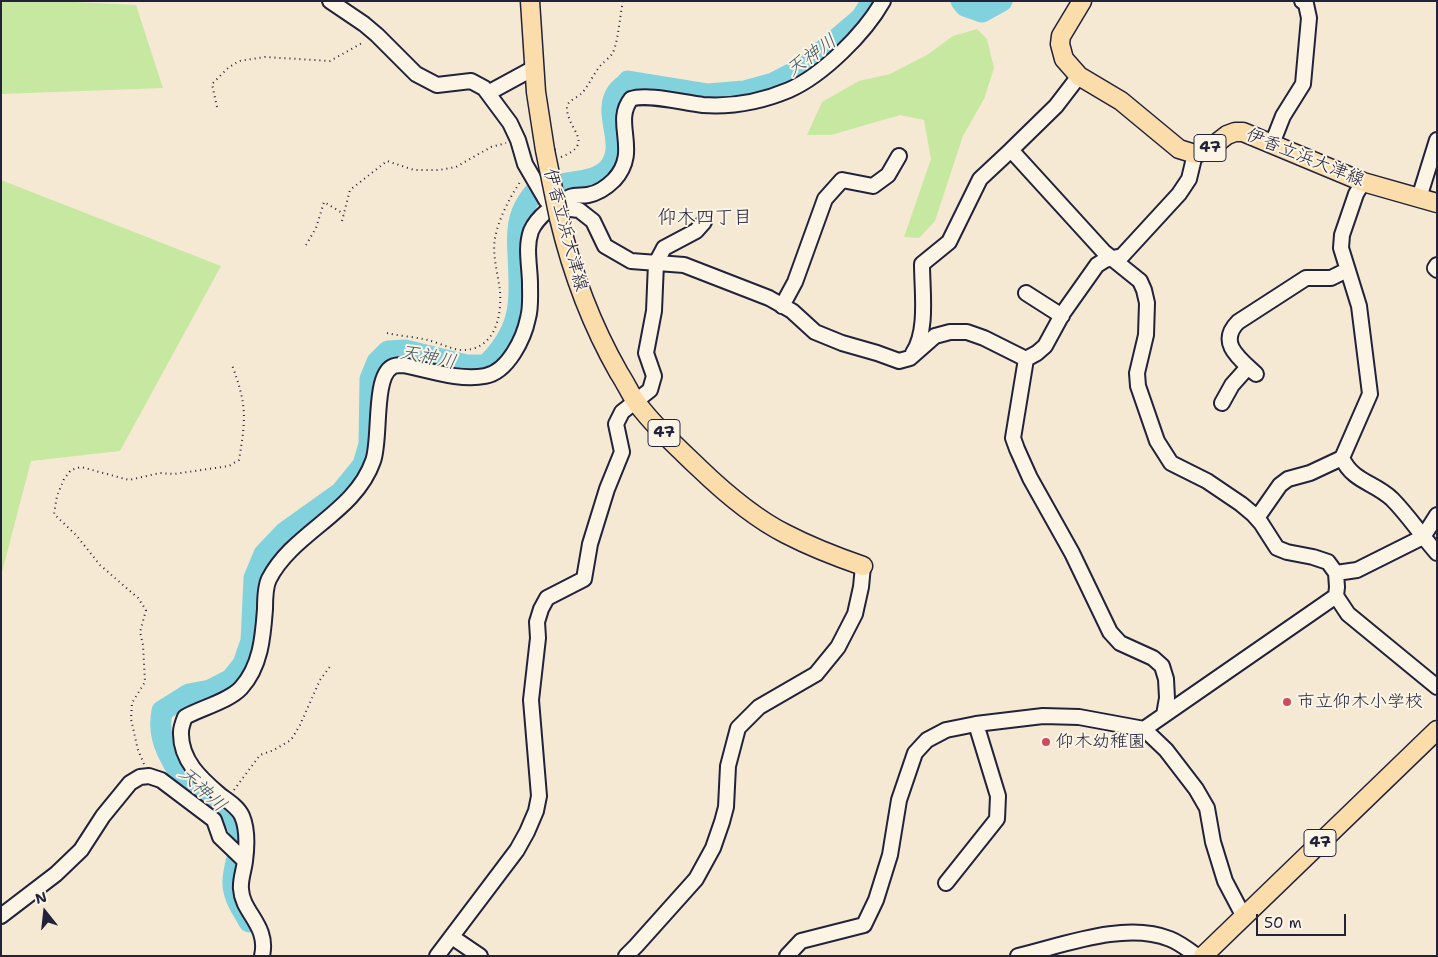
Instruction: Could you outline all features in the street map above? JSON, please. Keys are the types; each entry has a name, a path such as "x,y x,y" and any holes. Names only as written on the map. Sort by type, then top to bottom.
{"main road":[{"name":"伊香立浜大津線","path":"530,1 534,68 550,155 553,208 580,293 602,344 636,402 676,446 716,485 745,508 784,534 863,566"},
{"name":"47","path":"1082,1 1061,36 1060,44 1064,58 1079,76 1121,101 1179,149 1196,154"},
{"name":"伊香立浜大津線","path":"1196,154 1208,149 1227,135 1243,132 1363,182 1437,203"},
{"name":"47","path":"1203,956 1437,730"}],"street":[{"path":"330,1 364,24 416,74 423,78 437,85 470,81 484,88 510,124 518,140 528,170 553,208"},
{"path":"245,861 220,838 214,820 196,791 183,748 181,732 184,718 241,689 251,674 258,659 264,634 268,581 296,546 341,506 361,485 368,473 374,459 378,440 379,402 381,387 387,371 393,366 403,365 465,377 487,376 500,369 512,356 521,340 529,317 530,281 528,250 531,232 540,216 570,197 598,192 607,187 620,174 625,165 627,154 624,109 631,99 644,97 717,105 745,102 790,90 819,71 839,54 869,23 883,1"},
{"path":"1272,144 1283,116 1303,84 1308,18 1306,4 1302,1"},
{"path":"488,93 534,68"},
{"path":"910,358 918,345 922,329 922,264 949,242 980,179 1056,106 1079,76"},
{"path":"1419,198 1437,140"},
{"path":"1011,150 1104,252 1140,281 1147,302 1146,335 1137,373 1138,386 1157,440 1171,463 1206,481 1241,504 1257,518 1277,548 1328,562 1336,573 1336,596 1348,614 1437,687"},
{"path":"553,208 579,210 593,221 605,246 631,261 684,265 769,298 792,311 815,332 842,343 899,361 910,358 935,336 950,332 967,332 1026,358 1037,353 1045,346 1062,316 1097,265 1106,260 1114,260 1127,252 1179,194 1189,179 1196,154"},
{"path":"782,306 795,282 825,199 842,180 873,186 888,175 899,156"},
{"path":"1257,518 1280,485 1342,458 1370,394 1359,306 1341,248 1342,235 1356,194 1363,182"},
{"path":"437,956 516,850 528,832 536,811 539,796 531,700 538,638 537,622 547,598 584,579 590,544 607,489 622,452 616,424 622,412 650,390 654,376 646,353 654,310 656,263 664,248 696,231 704,222"},
{"path":"1437,265 1437,270"},
{"path":"1222,403 1232,385 1252,371 1232,350 1230,340 1231,328 1306,278 1331,278 1347,270"},
{"path":"1026,293 1062,316"},
{"path":"1026,358 1013,438 1017,449 1030,478 1072,553 1110,632 1120,642 1153,658 1162,666 1166,679 1167,698 1164,715"},
{"path":"1342,458 1346,468 1355,477 1391,498 1423,538 1437,552"},
{"path":"1336,573 1357,570 1423,538 1437,515"},
{"path":"626,956 696,878 713,848 726,807 728,766 738,728 759,707 788,692 816,674 838,647 855,614 863,566"},
{"path":"1144,729 1336,596"},
{"path":"787,956 806,939 864,926 876,900 890,855 899,800 915,753 927,740 946,730 976,724 1043,716 1079,717 1144,729 1166,750 1207,808 1213,842 1225,881 1244,917"},
{"path":"946,883 997,819 998,796 976,724"},
{"path":"1,916 56,874 81,850 103,816 130,783 140,777 148,776 232,804 241,814 246,830 245,861 241,890 247,906 261,931 263,943 262,956"},
{"path":"1018,956 1112,933 1143,932 1171,939 1197,956"},
{"path":"452,937 480,956"}],"path":[{"path":"550,155 573,152 578,145 579,137 567,108 569,103 580,95 600,66 612,53 623,1"},
{"path":"217,107 212,84 228,68 239,61 265,57 330,61 377,35"},
{"path":"342,221 350,190 387,161 414,170 439,170 456,167 491,147 518,140"},
{"path":"387,333 428,340 460,350 474,348 487,342 495,329 500,311 495,239 507,204 528,170"},
{"path":"306,245 316,228 324,202 344,214"},
{"path":"148,776 138,750 130,719 132,703 145,682 143,645 140,632 146,610 138,598 100,565 76,534 54,514 57,496 64,479 71,470 81,467 129,480 160,473 174,474 229,466 239,460 244,429 244,404 232,365"},
{"path":"232,804 233,792 260,755 274,750 291,740 300,725 320,680 332,664"}],"green space":[{"path":"1,1 53,1 136,5 163,88 1,94"},
{"path":"977,29 987,39 994,68 984,99 963,136 935,221 919,238 904,237 931,159 924,120 900,115 831,135 807,135 822,102 859,81 890,74 927,55 953,36"},
{"path":"1,180 221,266 120,451 31,461 1,576"}],"waterway":[{"name":"天神川","path":"249,922 238,902 233,887 240,845 237,825 228,813 197,791 177,770 162,737 162,711 189,694 210,690 231,679 243,664 251,641 254,578 264,554 285,532 341,492 363,465 369,444 370,379 377,362 388,351 405,350 466,365 486,365 498,352 507,339 517,314 519,301 518,233 523,210 532,195 542,188 596,177 611,165 616,147 612,118 613,100 617,92 628,81 708,94 744,91 773,83 802,68 861,18 872,1"},
{"name":"天神川","path":"961,1 965,6 982,12 1002,1"}],"place":[{"name":"市立仰木小学校","path":"1287,702"},
{"name":"仰木幼稚園","path":"1046,742"}],"district":[{"name":"仰木四丁目","path":"705,218"}]}
